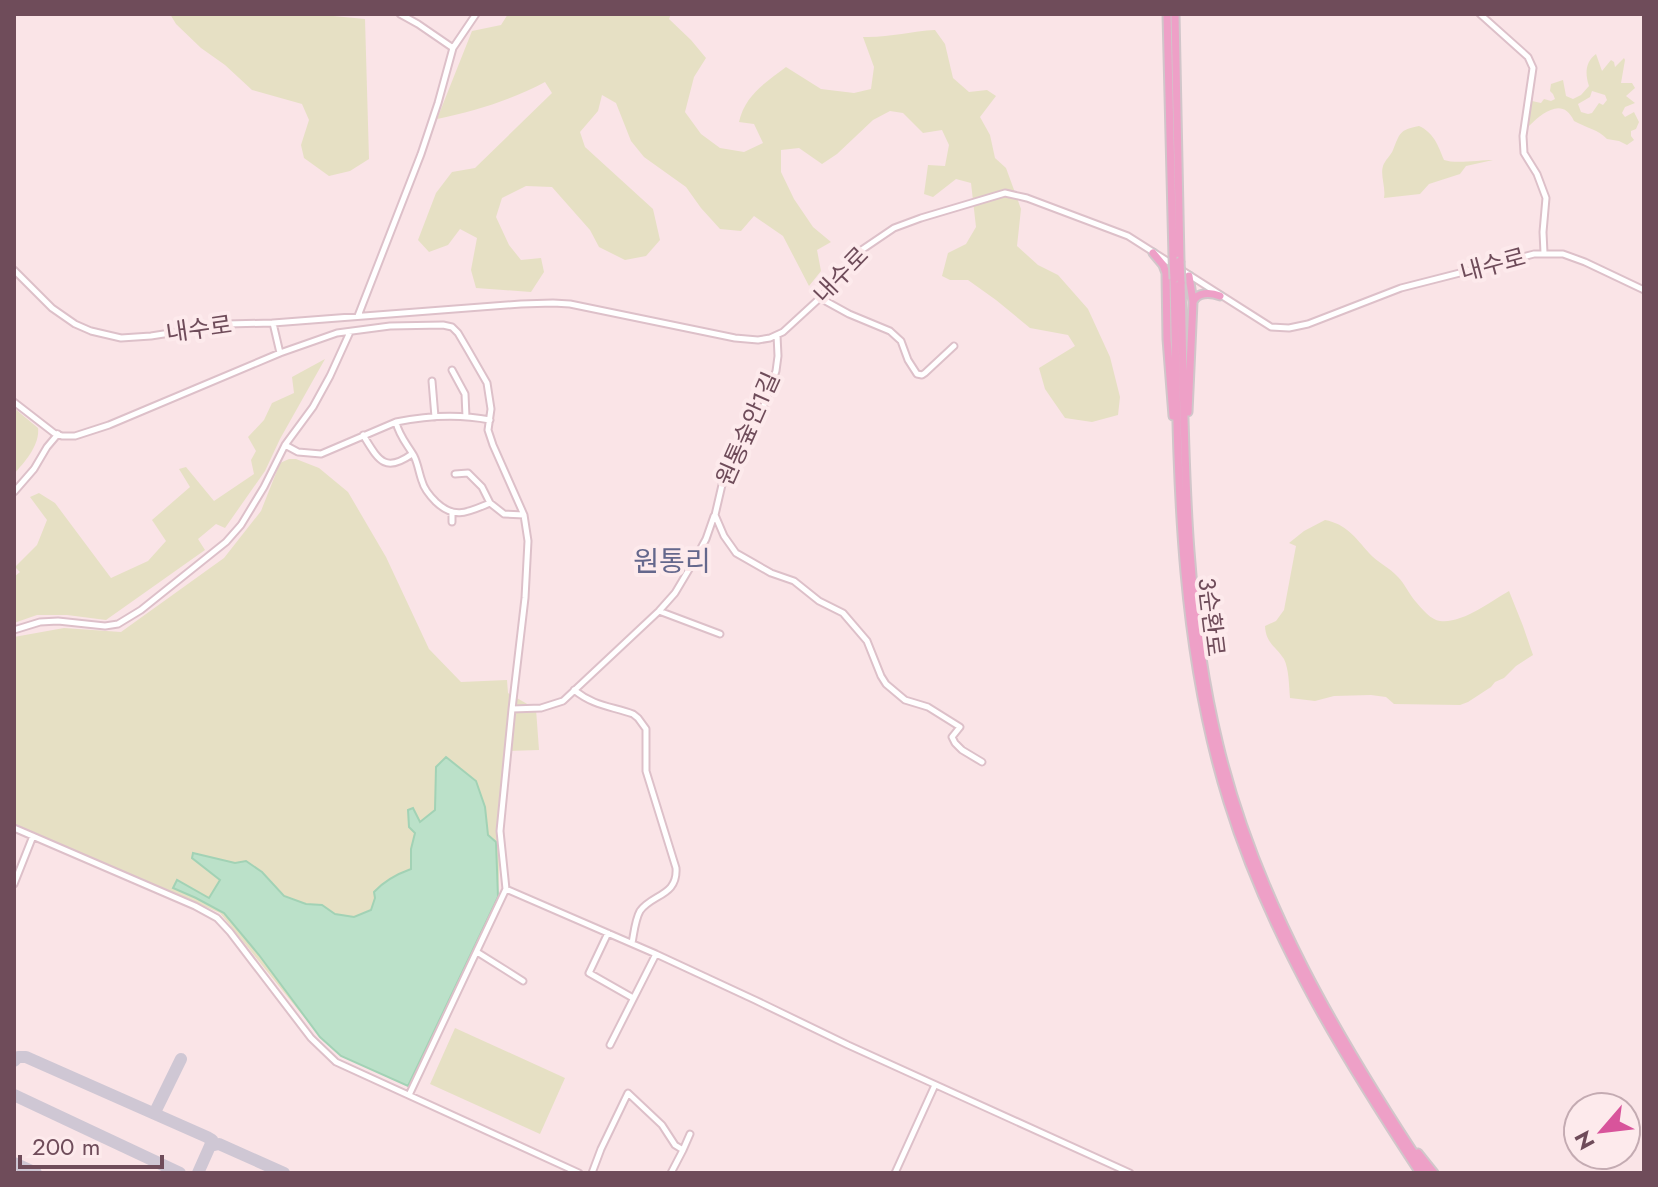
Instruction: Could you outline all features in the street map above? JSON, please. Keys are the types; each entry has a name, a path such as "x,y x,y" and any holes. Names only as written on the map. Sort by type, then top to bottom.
{"highway":[{"name":"3순환로","path":"1167,14 1176,261 1183,280 1185,570 1190,623 1209,729 1228,801 1251,867 1289,955 1333,1035 1427,1173"},
{"name":"3순환로","path":"1175,14 1176,261"},
{"path":"1153,253 1166,273 1168,360 1182,468"},
{"path":"1166,273 1176,261"},
{"path":"1166,273 1180,273 1193,302 1182,468"},
{"path":"1193,302 1203,294 1220,296"},
{"name":"3순환로","path":"1392,1125 1417,1173"},
{"path":"1392,1125 1434,1173"}],"street":[{"path":"400,14 453,48"},
{"path":"358,316 421,154 453,48 476,14"},
{"path":"1480,14 1528,57 1533,68 1523,136 1524,153 1537,174 1546,198 1544,253"},
{"name":"내수로","path":"14,270 63,316 91,331 112,337 141,337 227,324 553,303 758,340 777,335 820,298 863,249 885,233 910,221 1001,193 1017,195 1128,236 1153,253 1176,261 1183,280 1220,296 1271,327 1289,328 1308,324 1401,288 1544,253 1563,254 1585,262 1644,290"},
{"path":"820,298 890,331 901,341 917,374 925,373 954,346"},
{"path":"273,323 280,353"},
{"path":"14,402 54,433 75,436 337,333 433,324 452,327 458,333 487,383 491,409 488,430 524,515 528,560 500,831 506,889 409,1095"},
{"path":"14,630 40,622 118,624 141,610 226,542 241,525 285,445 313,407 350,332"},
{"name":"원통숲안1길","path":"777,335 778,356 774,378 754,426 728,465 715,515 724,536 736,553 761,568 794,581 848,618 871,647 883,681 905,700 928,707 960,727 952,737 955,743 982,762"},
{"path":"452,370 465,394 466,417"},
{"path":"432,381 435,417"},
{"path":"285,445 298,452 321,454 396,422 415,418 490,420"},
{"path":"396,422 426,491 444,509 452,513 468,512 490,503"},
{"path":"14,492 58,434"},
{"path":"363,435 378,459 385,463 401,462 412,454"},
{"path":"455,474 468,473 482,487 490,503 504,514 524,515"},
{"path":"452,513 452,522"},
{"path":"512,709 552,706 563,701 659,611 675,593 694,561 715,515"},
{"path":"659,611 720,634"},
{"path":"574,690 593,703 633,714 646,729 646,771 676,875 668,890 641,911 632,943"},
{"path":"14,828 217,918 311,1038 336,1062 579,1173"},
{"path":"14,883 33,836"},
{"path":"506,889 632,943 851,1047 1130,1173"},
{"path":"608,933 589,973 633,998"},
{"path":"477,952 523,981"},
{"path":"610,1045 656,954"},
{"path":"895,1173 935,1085"},
{"path":"592,1173 628,1093 683,1150"},
{"path":"671,1173 690,1134"}],"shaded area":[{"path":"170,14 312,14 365,19 369,159 350,171 329,176 304,158 301,145 309,120 302,104 252,90 201,48"},
{"path":"508,14 671,14 669,19 706,58 694,77 685,112 701,134 720,148 744,152 763,143 754,124 739,122 746,104 757,90 786,67 821,89 854,93 871,89 874,67 863,37 935,30 945,44 953,78 969,92 987,90 996,96 980,117 990,135 995,158 1006,168 1021,209 1017,246 1038,265 1058,275 1088,309 1110,357 1120,397 1118,415 1092,422 1065,418 1045,389 1039,368 1075,346 1068,335 1030,328 968,280 950,280 942,276 948,253 966,244 976,227 971,183 956,179 933,197 924,194 928,165 945,166 949,145 942,130 923,133 903,113 890,111 873,120 822,164 799,148 781,150 781,172 794,199 813,227 831,242 817,250 821,271 809,286 783,236 754,216 741,231 720,229 686,187 644,157 631,141 616,103 602,95 598,111 580,132 585,147 653,209 660,240 646,256 625,260 599,247 590,230 552,187 526,186 502,198 496,217 509,245 521,260 541,258 544,272 531,292 476,288 471,270 477,238 460,229 448,245 429,252 418,240 436,193 452,172 475,168 552,93 545,82 492,104 437,119 472,31 501,25"},
{"path":"1596,54 1602,71 1611,60 1615,67 1625,60 1621,83 1632,83 1635,88 1626,96 1635,103 1625,107 1622,113 1625,117 1634,112 1639,122 1636,129 1631,131 1634,140 1627,145 1607,139 1574,121 1564,109 1558,108 1540,116 1529,126 1532,101 1541,103 1544,99 1555,99 1550,91 1551,84 1563,80 1566,96 1573,99 1581,95 1589,86 1587,68","holes":["1592,91 1605,95 1607,100 1603,105 1599,103 1592,113 1581,112 1578,104 1590,97"]},
{"path":"1419,126 1432,136 1444,160 1493,160 1466,166 1460,174 1429,184 1420,194 1384,198 1384,164 1401,133"},
{"path":"325,359 265,471 225,528 216,524 198,539 205,550 106,620 37,615 14,623 14,577 20,572 15,567 37,545 47,520 30,497 39,493 55,503 111,578 148,561 166,541 152,520 190,487 179,469 186,467 214,501 254,474 251,460 256,451 248,437 264,420 272,403 294,393 292,377"},
{"path":"14,408 38,428 38,434 27,459 14,474"},
{"path":"289,459 319,468 348,492 386,557 429,649 461,682 507,680 508,693 536,709 539,750 504,751 498,897 408,1086 335,1047 312,1027 220,913 14,824 14,637 64,628 121,632 224,558 261,511 280,463"},
{"path":"1325,520 1350,532 1372,556 1398,577 1421,608 1437,620 1458,619 1509,591 1533,655 1491,687 1460,705 1394,704 1386,697 1371,695 1334,696 1315,701 1290,698 1286,663 1269,641 1265,626 1276,621 1284,610 1296,546 1289,543"},
{"path":"446,757 476,781 485,807 488,835 496,842 498,897 408,1086 341,1056 320,1037 224,913 173,888 177,880 209,898 220,880 192,858 193,853 235,863 246,861 262,872 284,896 306,904 322,905 335,914 354,917 371,910 374,892 391,878 411,869 415,833 409,827 408,810 413,808 420,822 435,810 436,767"},
{"path":"455,1028 565,1078 540,1134 430,1084"}],"taxiway":[{"path":"14,1061 18,1057 26,1057 207,1137 212,1140 210,1146"},
{"path":"157,1115 156,1110 181,1059"},
{"path":"14,1095 180,1173"},
{"path":"198,1173 210,1146 219,1144 284,1173"},
{"path":"14,1163 36,1173"}],"district":[{"name":"원통리","path":"672,561"}]}
